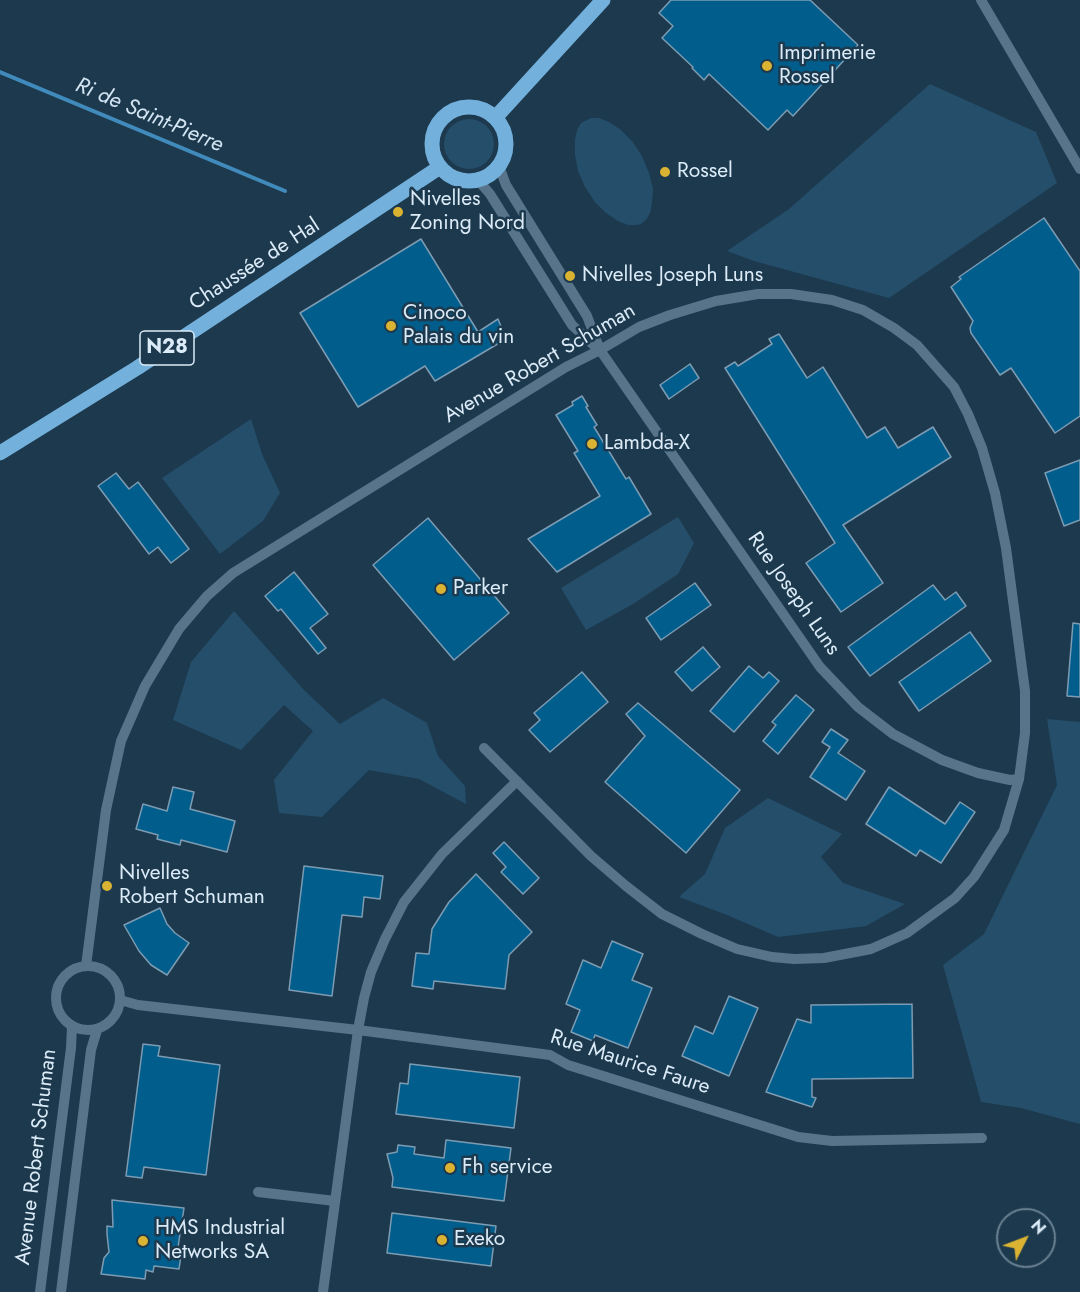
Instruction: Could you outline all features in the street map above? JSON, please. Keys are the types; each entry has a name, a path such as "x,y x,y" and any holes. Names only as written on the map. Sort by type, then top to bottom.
{"main road":[{"path":"495,118 603,0"},
{"path":"461,108 485,111 495,118 501,125 506,142 506,151 499,166 487,177 478,180 460,180 449,175 440,167 433,151 436,128 442,119 461,108"},
{"name":"Chaussée de Hal","path":"0,453 140,366 440,167"}],"street":[{"path":"981,0 1080,169"},
{"name":"Rue Joseph Luns","path":"499,166 506,185 587,316 600,350"},
{"name":"Rue Joseph Luns","path":"478,180 490,194 572,325 600,350 820,667 858,707 893,734 942,760 978,773 1010,780 1019,779"},
{"name":"Avenue Robert Schuman","path":"61,1292 91,1050 97,1030 80,1030 63,1020 55,1001 56,991 60,981 67,973 86,966 106,810 121,741 145,686 179,629 207,596 233,573 566,367 632,330 716,301 758,294 791,294 832,300 863,310 917,345 954,387 982,448 995,493 1006,548 1026,691 1025,733 1019,779 1004,830 974,878 955,898 907,933 871,949 824,958 794,959 772,957 737,949 662,914 591,856 484,748"},
{"path":"323,1292 358,1030 371,972 404,902 442,854 517,781"},
{"path":"86,966 97,967 106,972 114,979 119,989 118,1010 106,1025 97,1030"},
{"name":"Rue Maurice Faure","path":"120,1000 138,1005 550,1055 568,1065 798,1137 832,1141 982,1138"},
{"name":"Avenue Robert Schuman","path":"40,1292 72,1027"},
{"path":"258,1192 335,1201"}],"shaded area":[{"path":"930,84 1036,132 1057,183 889,298 754,261 727,251 789,209"},
{"path":"591,118 609,122 621,130 642,156 653,189 650,213 641,224 628,225 618,221 595,202 585,187 578,171 575,140 581,123"},
{"path":"469,119 478,121 489,130 494,144 492,153 483,164 469,169 460,167 449,158 444,144 446,135 455,124"},
{"path":"251,419 262,454 280,493 263,521 220,554 162,478"},
{"path":"678,517 694,543 678,574 633,604 586,630 561,588"},
{"path":"234,611 303,689 340,724 383,698 427,723 438,756 465,786 466,804 419,779 369,770 322,817 279,813 274,780 313,731 284,705 241,750 173,720 191,662"},
{"path":"1047,719 1080,722 1080,1124 1021,1108 981,1102 943,965 984,934 1057,785"},
{"path":"768,798 842,834 821,857 843,883 905,904 866,926 778,937 679,897 705,874 725,828"}],"building":[{"name":"Imprimerie Rossel","path":"671,0 810,0 858,45 793,116 787,110 768,130 709,74 704,80 662,38 673,26 659,13"},
{"path":"1044,218 1080,271 1080,416 1055,433 1011,368 1000,375 971,333 970,328 973,321 951,287 961,279 959,277"},
{"name":"Cinoco Palais du vin","path":"421,239 478,332 498,319 506,339 435,381 425,366 358,407 300,313"},
{"path":"779,334 807,378 823,367 867,438 885,427 898,448 933,427 951,457 843,525 883,583 841,612 806,563 835,543 725,368 735,362 738,366 772,344 769,339"},
{"path":"690,364 699,378 669,399 660,385"},
{"path":"582,396 597,425 594,427 626,479 629,477 651,514 557,572 528,539 600,496 574,453 578,451 556,415 573,405 572,402"},
{"path":"1080,460 1080,520 1064,526 1045,473"},
{"path":"116,473 129,489 138,482 189,549 171,563 158,547 149,554 98,486"},
{"name":"Parker","path":"428,518 509,613 454,660 373,565"},
{"path":"294,572 328,614 310,628 326,648 318,654 281,609 278,611 265,596"},
{"path":"695,583 711,605 661,640 646,618"},
{"path":"933,585 945,600 956,592 966,606 870,676 848,647"},
{"path":"1073,623 1080,624 1080,697 1067,696"},
{"path":"970,632 991,661 919,711 899,682"},
{"path":"703,647 720,667 692,691 675,672"},
{"path":"749,666 763,678 769,672 779,681 734,732 710,711"},
{"path":"582,672 608,702 550,752 529,730 540,720 534,713"},
{"path":"796,695 814,710 778,754 763,741 776,725 772,722"},
{"path":"638,703 740,790 686,853 605,782 645,736 626,714"},
{"path":"831,729 848,740 838,753 865,771 846,800 810,777 830,747 822,742"},
{"path":"173,787 194,792 190,809 235,821 227,852 181,840 180,845 157,839 158,835 136,829 143,804 167,811"},
{"path":"889,787 945,824 960,802 975,812 941,863 920,850 916,856 866,824"},
{"path":"504,842 539,878 523,894 501,872 506,867 493,853"},
{"path":"304,866 383,876 380,899 364,897 362,917 342,915 332,996 289,990"},
{"path":"476,874 532,932 509,955 505,989 434,981 433,989 412,986 416,953 429,954 432,929 449,902"},
{"path":"160,908 167,924 189,943 167,975 151,965 139,951 124,925"},
{"path":"612,941 643,954 632,980 652,988 628,1048 595,1035 593,1041 571,1032 580,1010 566,1004 583,960 601,968"},
{"path":"729,996 758,1008 729,1076 682,1056 695,1026 713,1034"},
{"path":"912,1004 913,1078 812,1079 812,1097 816,1098 812,1107 766,1092 797,1019 811,1023 811,1005"},
{"path":"143,1044 160,1046 158,1056 220,1065 206,1175 144,1167 142,1178 126,1176"},
{"path":"410,1064 520,1077 514,1128 396,1114 400,1083 408,1084"},
{"name":"Fh service","path":"446,1140 511,1148 504,1201 392,1187 393,1178 387,1154 397,1152 398,1145 415,1147 414,1154 444,1158"},
{"name":"HMS Industrial Networks SA","path":"112,1200 184,1208 178,1247 182,1248 179,1269 154,1266 153,1272 146,1270 145,1279 101,1274 104,1258 109,1252 107,1226 113,1227"},
{"name":"Exeko","path":"392,1213 496,1226 491,1266 387,1253"}],"waterway":[{"name":"Ri de Saint-Pierre","path":"0,72 285,191"}],"place":[{"name":"Imprimerie Rossel","path":"767,66"},
{"name":"Rossel","path":"665,172"},
{"name":"Nivelles Zoning Nord","path":"398,212"},
{"name":"Nivelles Joseph Luns","path":"570,276"},
{"name":"Cinoco Palais du vin","path":"391,326"},
{"name":"Lambda-X","path":"592,444"},
{"name":"Parker","path":"441,589"},
{"name":"Nivelles Robert Schuman","path":"107,886"},
{"name":"Fh service","path":"450,1168"},
{"name":"Exeko","path":"442,1240"},
{"name":"HMS Industrial Networks SA","path":"143,1241"}]}
